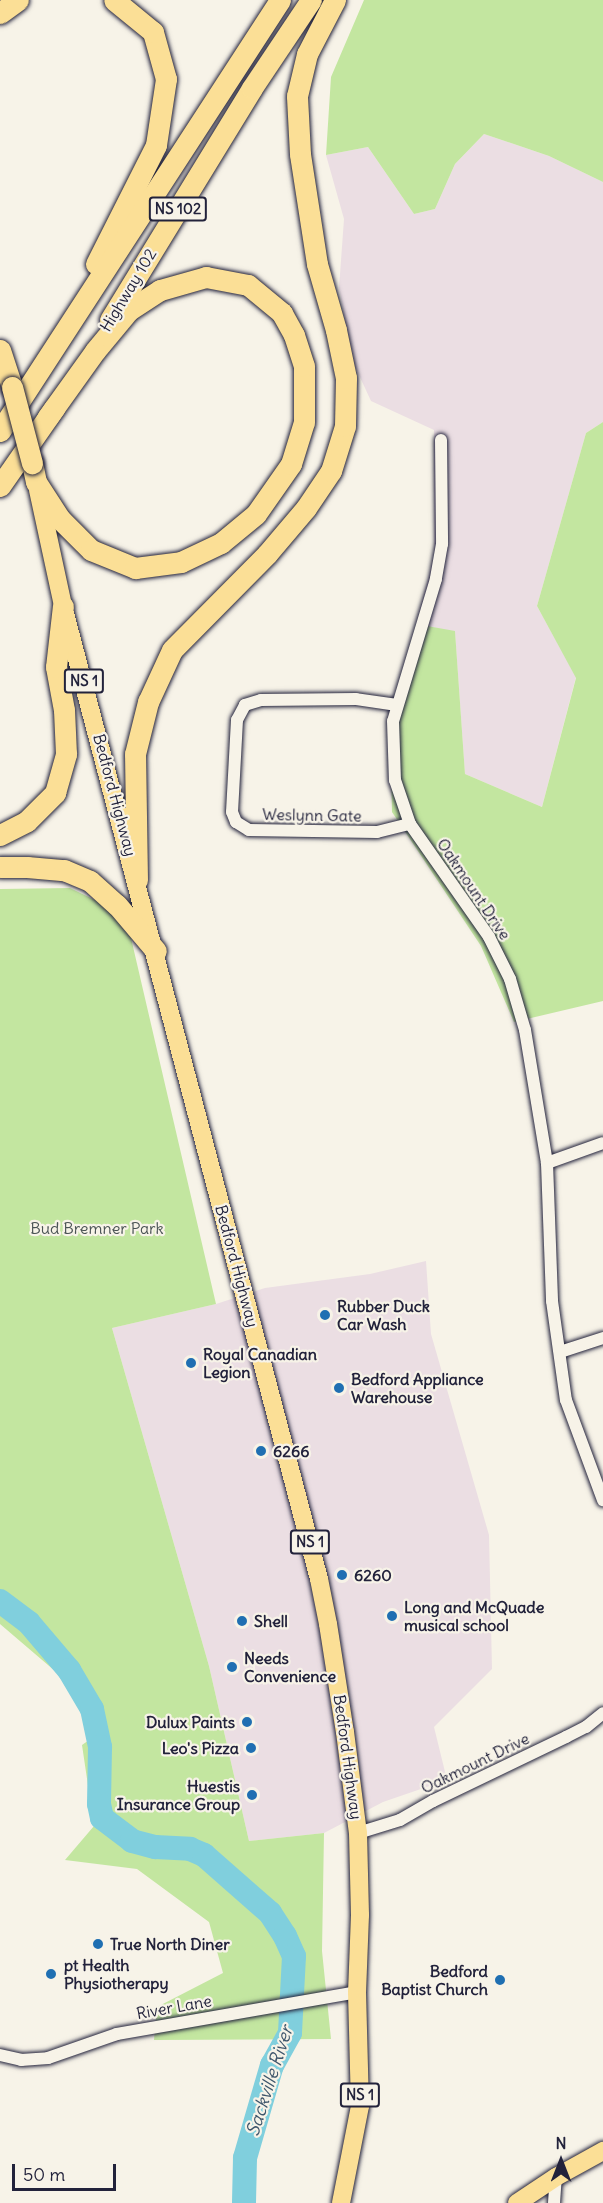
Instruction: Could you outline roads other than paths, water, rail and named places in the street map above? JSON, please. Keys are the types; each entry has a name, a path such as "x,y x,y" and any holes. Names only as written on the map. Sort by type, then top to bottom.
{"highway":[{"path":"0,13 18,0"},
{"path":"48,360 156,145 166,79 153,32 114,0"},
{"name":"Highway 102","path":"1,429 280,0"},
{"name":"Highway 102","path":"0,486 47,418 252,88 311,0"},
{"path":"137,880 135,754 148,702 172,650 267,554 306,508 331,471 345,426 346,378 336,330 317,264 300,154 297,96 307,54 335,0"},
{"path":"0,350 34,473 60,519 91,550 135,568 181,562 221,543 256,514 291,464 304,422 304,366 294,335 282,313 248,285 206,277 160,290 129,310 95,351 47,418"},
{"path":"0,363 12,387"},
{"path":"0,835 27,821 55,793 66,753 64,710 56,667 63,606"},
{"path":"0,867 64,870 90,881 117,905 156,951"}],"main road":[{"name":"Bedford Highway","path":"34,473 63,606 156,951 319,1579 345,1732 358,1833 360,1915 357,1992 360,2106 341,2203"},
{"path":"517,2203 556,2177 603,2151"}],"street":[{"name":"Oakmount Drive","path":"441,440 442,544 436,579 393,721 395,780 410,824 483,928 510,979 533,1066 547,1162 552,1301 566,1400 603,1500"},
{"name":"Weslynn Gate","path":"397,705 356,699 261,700 245,705 237,720 232,812 236,822 249,830 377,832 410,824"},
{"path":"547,1162 603,1143"},
{"path":"560,1352 603,1338"},
{"name":"Oakmount Drive","path":"358,1833 400,1820 433,1801 586,1727 603,1713"},
{"name":"River Lane","path":"0,2055 21,2060 48,2058 117,2034 357,1992"},
{"path":"554,2203 556,2177"}],"waterway":[{"name":"Sackville River","path":"0,1601 29,1623 69,1670 92,1709 100,1747 99,1804 102,1818 132,1841 155,1847 190,1849 204,1855 270,1913 285,1936 294,1956 290,2033 272,2065 245,2158 244,2203"}],"place":[{"name":"Rubber Duck Car Wash","path":"325,1315"},
{"name":"Royal Canadian Legion","path":"191,1363"},
{"name":"Bedford Appliance Warehouse","path":"339,1388"},
{"name":"6266","path":"261,1451"},
{"name":"6260","path":"342,1575"},
{"name":"Long and McQuade musical school","path":"392,1616"},
{"name":"Shell","path":"242,1621"},
{"name":"Needs Convenience","path":"232,1667"},
{"name":"Dulux Paints","path":"247,1722"},
{"name":"Leo's Pizza","path":"251,1748"},
{"name":"Huestis Insurance Group","path":"252,1795"},
{"name":"True North Diner","path":"98,1944"},
{"name":"pt Health Physiotherapy","path":"51,1974"},
{"name":"Bedford Baptist Church","path":"500,1980"}],"park label":[{"name":"Bud Bremner Park","path":"97,1228"}]}
